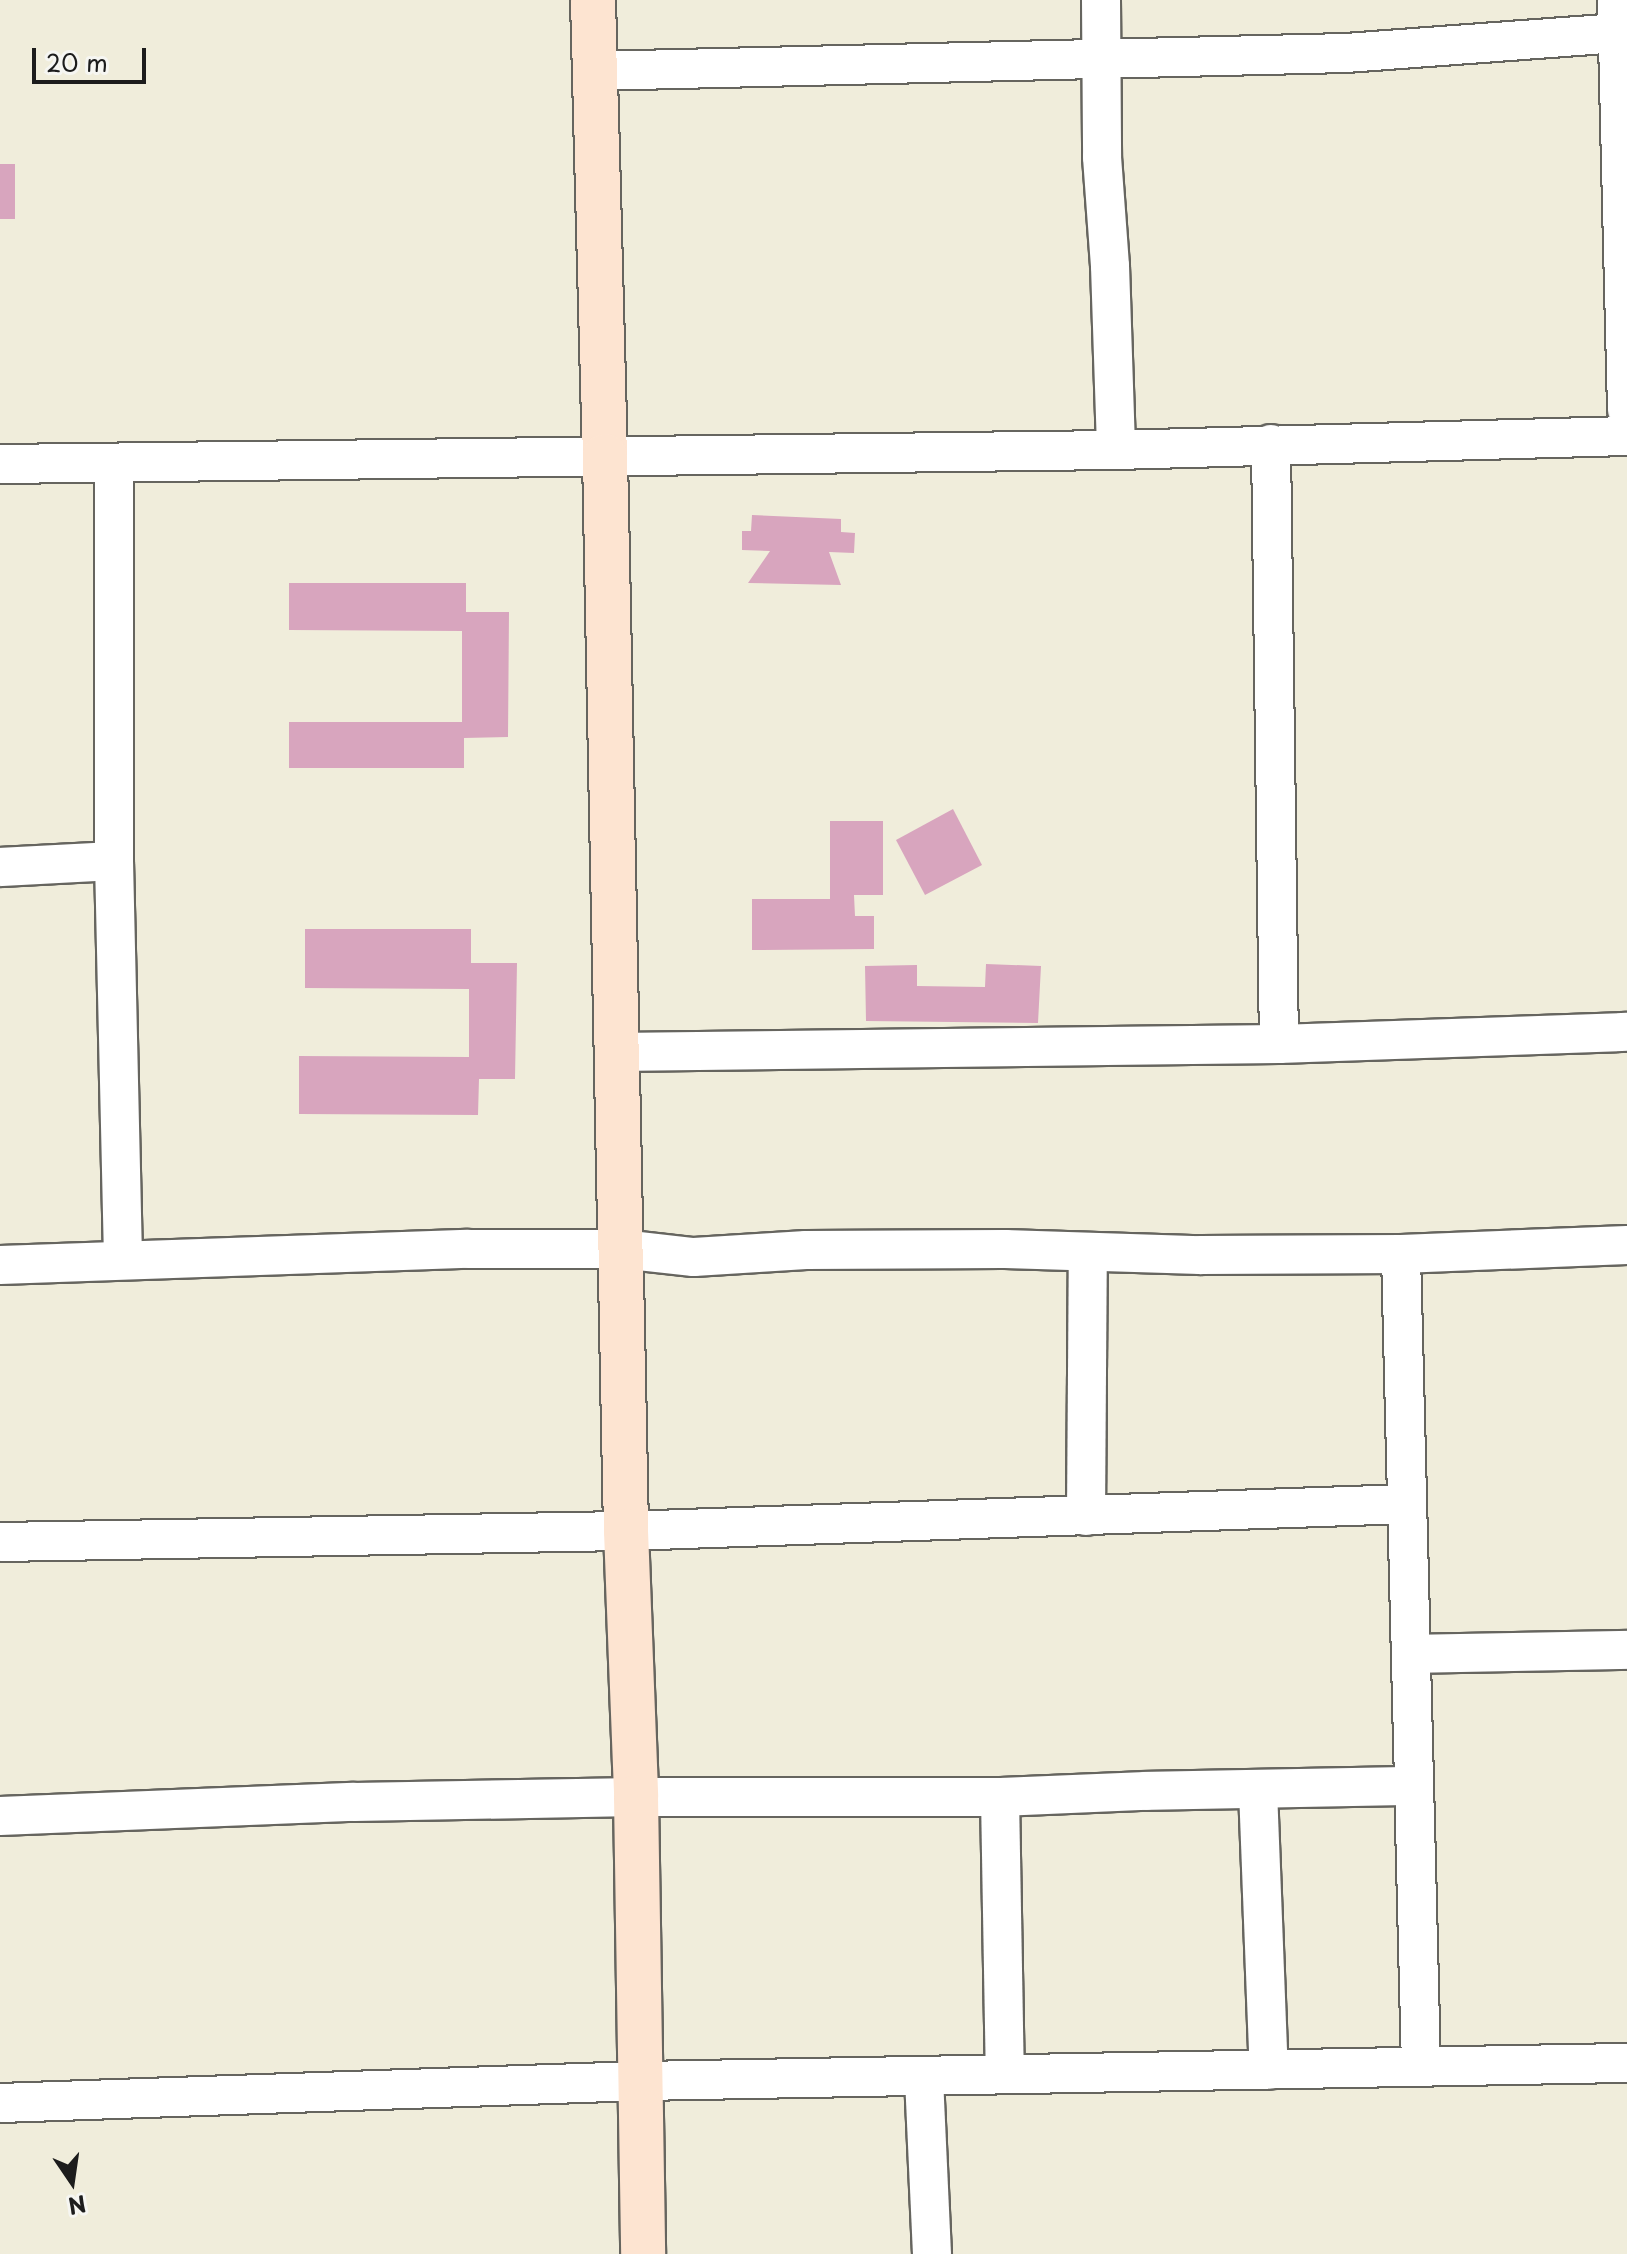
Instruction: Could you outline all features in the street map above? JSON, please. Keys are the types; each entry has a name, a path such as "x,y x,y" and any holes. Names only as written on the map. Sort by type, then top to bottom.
{"street":[{"path":"593,0 626,1531 636,1797 643,2254"},
{"path":"1101,0 1102,157 1110,266 1116,450"},
{"path":"594,71 1346,53 1617,17 1624,121 1627,410"},
{"path":"0,464 1116,450 1627,436"},
{"path":"1271,444 1279,1044"},
{"path":"114,463 114,861 123,1260"},
{"path":"0,867 114,861"},
{"path":"616,1052 1279,1044 1627,1032"},
{"path":"0,1265 468,1249 621,1249 694,1257 806,1250 1005,1249 1088,1253 1401,1254 1627,1245"},
{"path":"1086,1516 1088,1253"},
{"path":"1401,1254 1421,2067"},
{"path":"0,1542 626,1531 1406,1504"},
{"path":"1413,1654 1627,1650"},
{"path":"0,1816 339,1802 636,1797 1000,1797 1413,1786"},
{"path":"1258,1790 1269,2070"},
{"path":"1000,1797 1005,2074"},
{"path":"0,2103 641,2081 1627,2063"},
{"path":"924,2078 932,2254"}],"building":[{"path":"0,164 15,164 15,219 0,219"},
{"path":"752,515 841,519 841,532 855,533 854,553 829,552 841,585 748,583 770,551 742,550 742,531 751,531"},
{"path":"289,583 466,583 466,612 509,612 508,737 464,738 464,768 289,768 289,722 462,722 462,631 289,630"},
{"path":"953,809 982,865 925,895 896,840"},
{"path":"830,821 883,821 883,895 854,895 855,916 874,916 874,949 752,950 752,899 830,899"},
{"path":"305,929 471,929 471,963 517,963 515,1079 479,1079 478,1115 299,1114 299,1056 469,1057 469,989 305,988"},
{"path":"986,964 1041,966 1038,1023 866,1021 865,966 917,965 917,986 985,987"}]}
